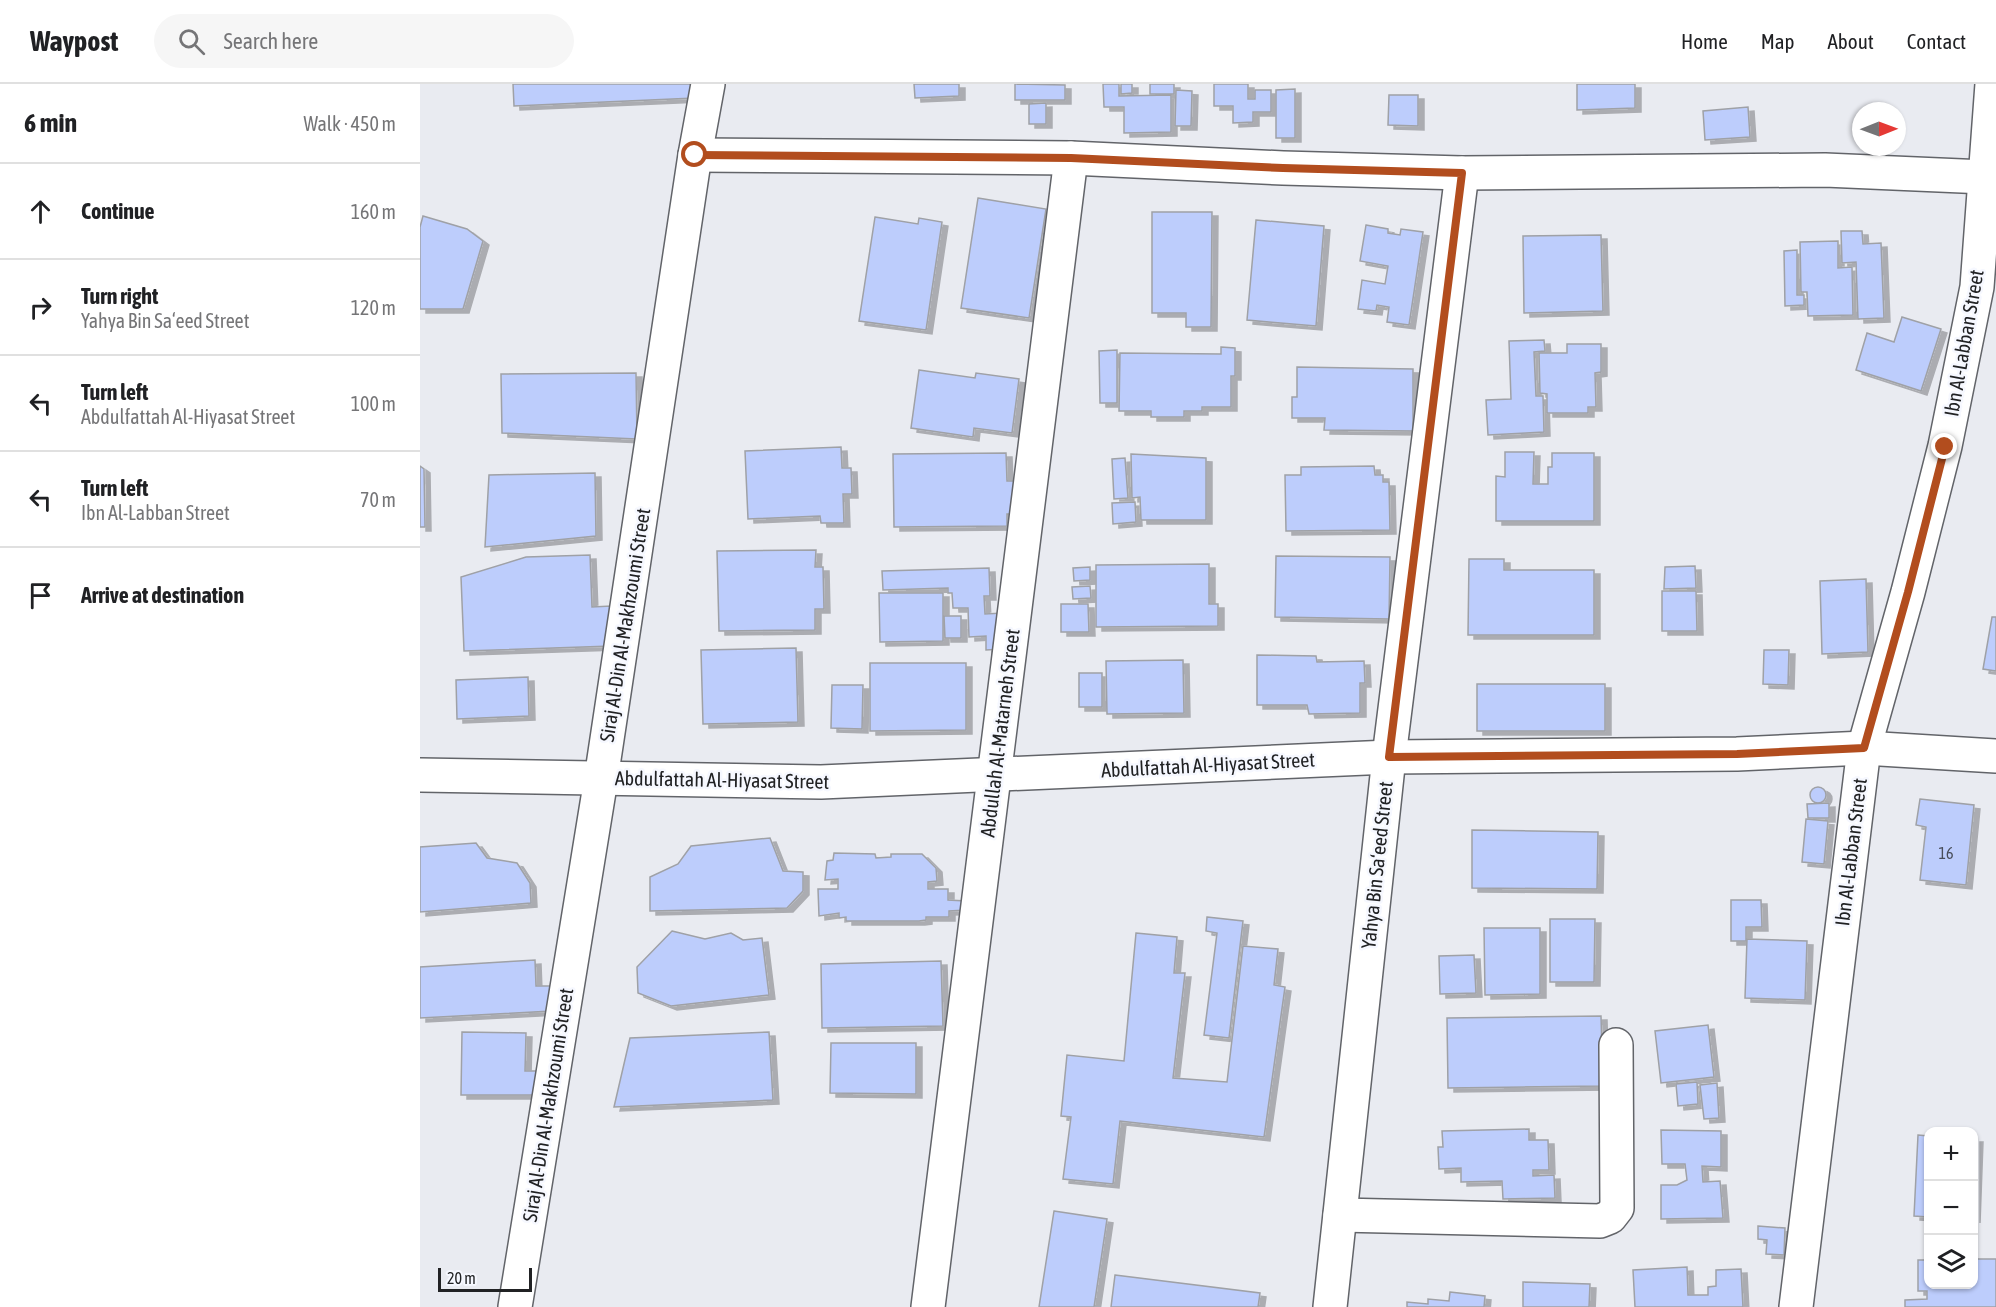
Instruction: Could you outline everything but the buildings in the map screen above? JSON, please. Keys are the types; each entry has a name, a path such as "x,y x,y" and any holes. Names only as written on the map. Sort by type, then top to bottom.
{"street":[{"name":"Siraj Al-Din Al-Makhzoumi Street","path":"515,1307 601,779 695,155 708,84"},
{"name":"Ibn Al-Labban Street","path":"1796,1307 1864,748 1908,592 1945,447 1977,287 1992,84"},
{"path":"695,155 1071,158 1462,173 1825,170 1985,177"},
{"name":"Abdullah Al-Matarneh Street","path":"928,1307 1071,158"},
{"name":"Yahya Bin Sa‘eed Street","path":"1330,1307 1389,757 1462,173"},
{"name":"Abdulfattah Al-Hiyasat Street","path":"420,775 821,782 1389,757 1737,754 1864,748 1996,756"},
{"path":"1340,1215 1600,1221 1610,1217 1617,1208 1616,1045"}],"route":[{"path":"695,155 1071,158 1283,168 1462,173 1389,757 1737,754 1864,748 1908,592 1945,447"}]}
